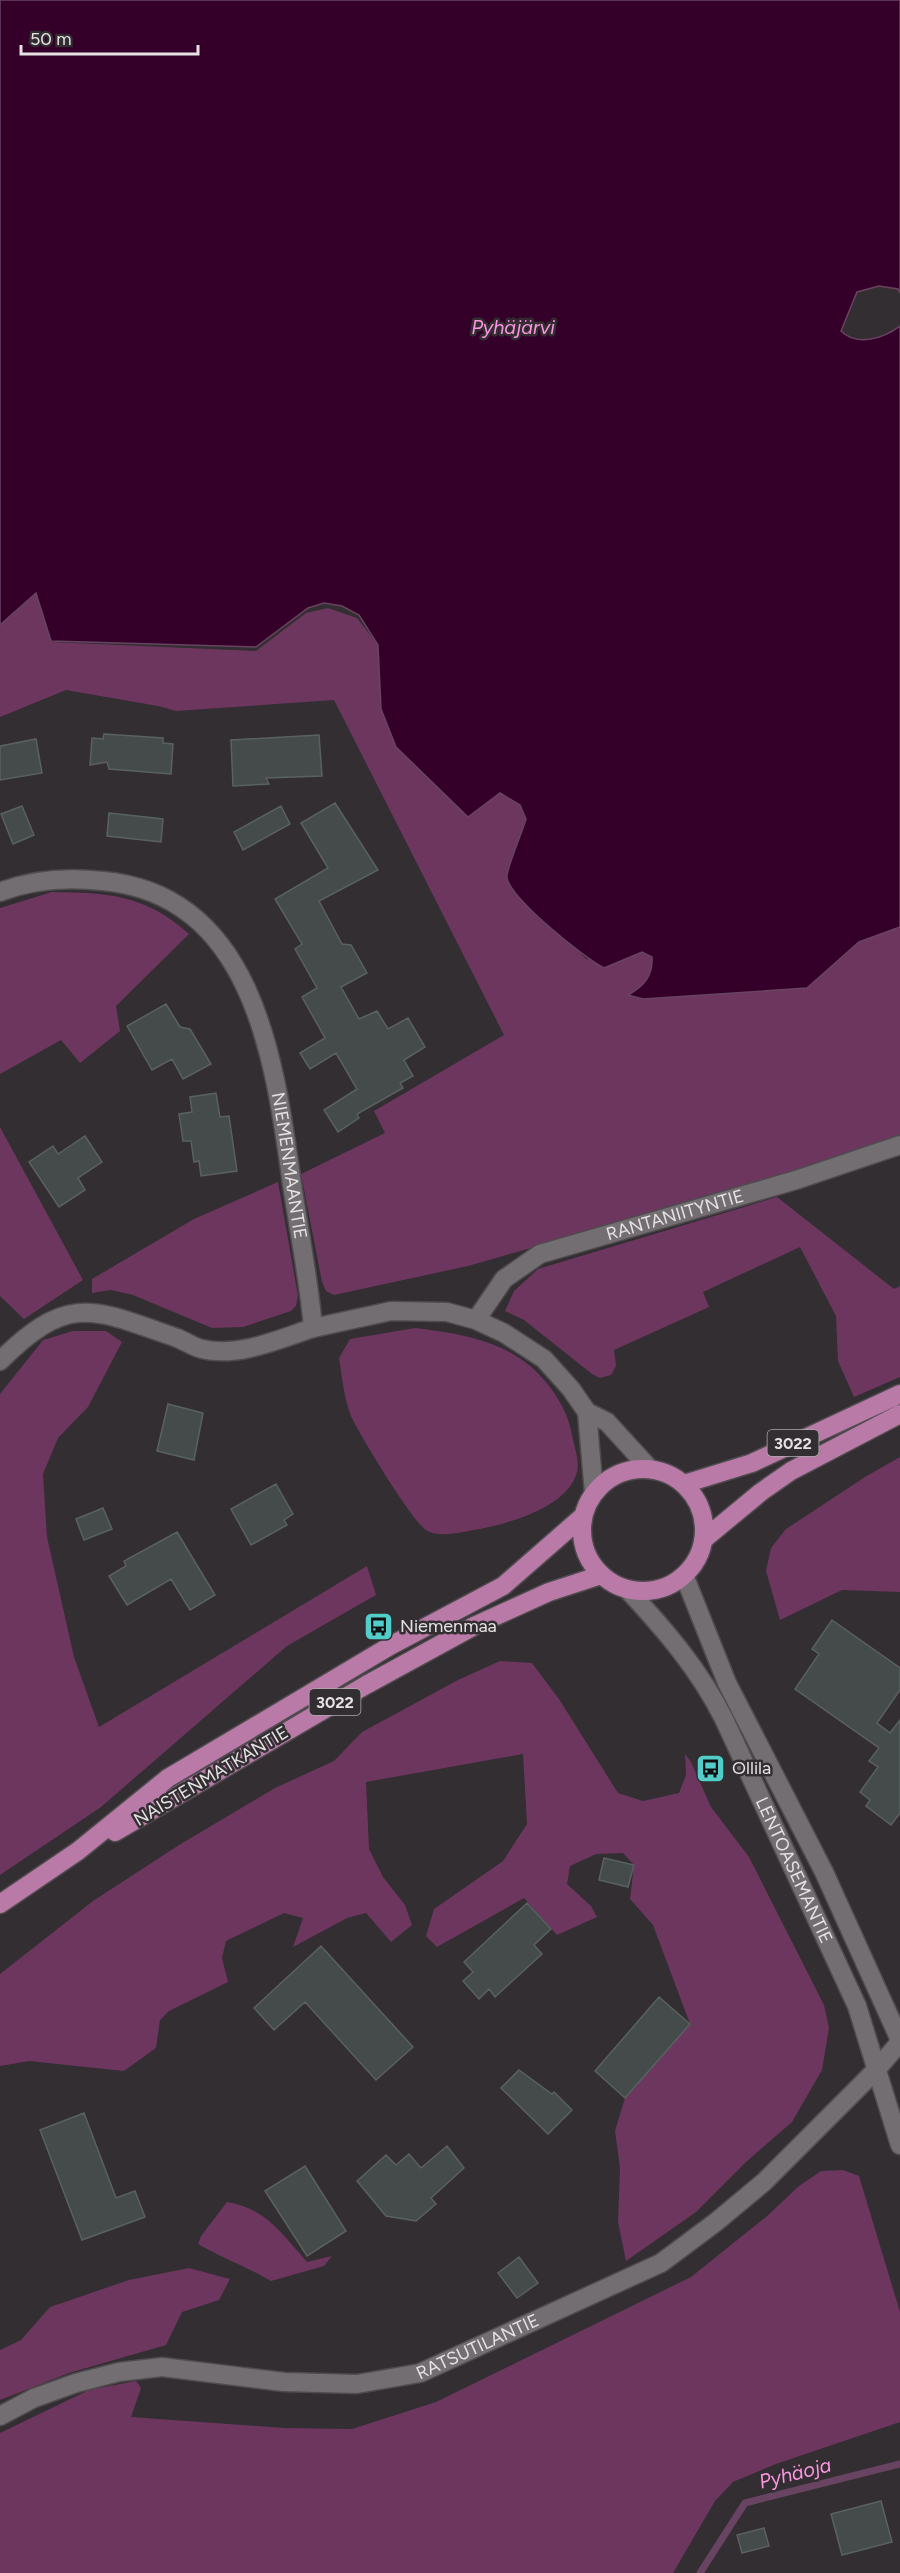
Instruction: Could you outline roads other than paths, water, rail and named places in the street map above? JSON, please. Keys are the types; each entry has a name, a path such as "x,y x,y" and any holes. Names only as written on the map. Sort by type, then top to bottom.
{"main road":[{"name":"3022","path":"628,1590 658,1589 677,1581 697,1559 703,1540 701,1510 684,1484 752,1462 900,1394"},
{"name":"3022","path":"703,1540 761,1492 791,1472 900,1414"},
{"name":"3022","path":"582,1517 594,1492 618,1474 650,1469"},
{"path":"650,1469 667,1473 684,1484"},
{"path":"582,1517 581,1528 585,1550 601,1575 628,1590"},
{"name":"NAISTENMATKANTIE","path":"0,1904 78,1851 168,1778 390,1646 503,1586 582,1517"},
{"name":"NAISTENMATKANTIE","path":"78,1851 136,1821 288,1729 474,1626 549,1592 601,1575"}],"street":[{"name":"NIEMENMAANTIE","path":"0,892 21,885 56,880 83,879 140,886 173,902 197,919 233,964 259,1016 279,1091 313,1328"},
{"name":"RANTANIITYNTIE","path":"476,1320 504,1279 540,1254 796,1180 900,1145"},
{"path":"0,1360 39,1327 72,1312 106,1314 202,1349 227,1351 270,1343 313,1328 391,1311 447,1312 476,1320 504,1333 544,1359 571,1389 586,1412 594,1492"},
{"path":"586,1412 607,1422 650,1469"},
{"name":"LENTOASEMANTIE","path":"684,1575 727,1683 824,1872 900,2041"},
{"name":"LENTOASEMANTIE","path":"628,1590 671,1637 711,1694 858,2006 900,2145"},
{"name":"RATSUTILANTIE","path":"0,2416 34,2398 76,2383 119,2372 162,2367 284,2382 357,2384 420,2373 660,2263 716,2222 764,2182 876,2069 900,2041"}],"water":[{"name":"Pyhäjärvi","path":"0,0 900,0 900,293 898,289 879,286 857,292 841,331 847,336 862,340 879,337 900,326 900,927 859,942 807,988 643,999 628,995 646,980 651,970 652,957 642,952 604,968 581,953 550,927 521,900 511,887 507,874 526,819 520,805 500,793 468,817 396,747 381,709 378,645 359,615 342,606 324,603 308,608 256,647 51,641 36,593 0,625"}],"waterway":[{"name":"Pyhäoja","path":"700,2573 745,2503 900,2464"}],"place":[{"name":"Niemenmaa","path":"379,1626"},
{"name":"Ollila","path":"711,1768"}]}
